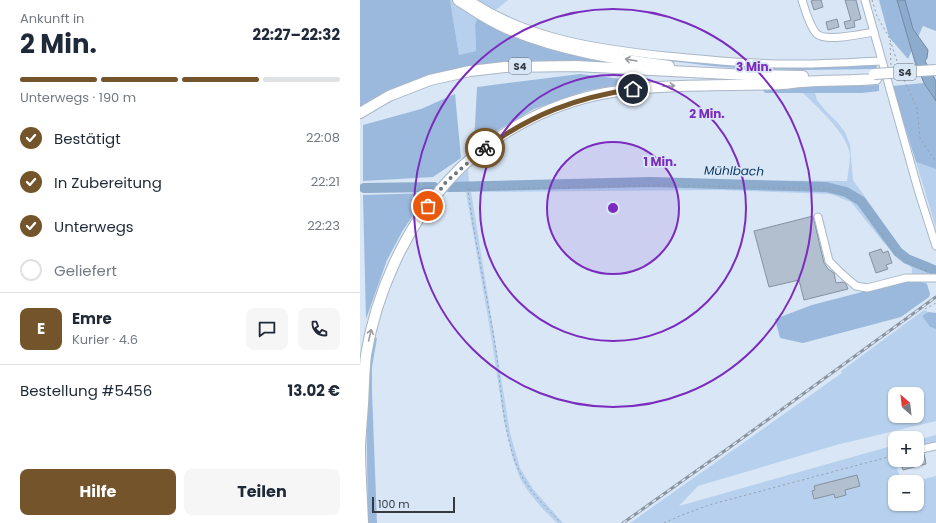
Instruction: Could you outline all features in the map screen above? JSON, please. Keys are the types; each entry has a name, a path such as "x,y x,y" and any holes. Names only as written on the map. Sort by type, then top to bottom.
{"highway":[{"path":"458,0 479,14 511,30 546,42 596,54 695,69 710,74"},
{"name":"S4","path":"360,113 389,96 417,84 442,76 505,67 576,66 655,71 668,70 710,74 803,76 936,76"},
{"name":"S4","path":"363,523 360,446 364,369 377,306 401,249 418,221 446,182 484,148 517,126 553,109 586,98 604,94 653,87 784,84 875,77 936,70"},
{"path":"655,71 695,77 803,82"},
{"path":"360,438 360,446"}],"street":[{"path":"470,0 489,12 543,34 566,40 631,52 757,63 802,64 881,60"},
{"path":"802,0 813,29 822,37 837,37 874,32"},
{"path":"865,0 919,193 936,246"},
{"path":"818,217 829,261 856,286 867,288 906,278 934,275"},
{"path":"924,449 936,446"}],"path":[{"path":"872,0 877,16 890,40 898,66"},
{"path":"890,40 891,68"},
{"path":"904,80 917,108 920,138 936,162"},
{"path":"467,184 496,350 510,443 517,466 526,483 561,523"},
{"path":"468,190 662,185 828,189 843,193 854,200 895,251 908,262 934,275"},
{"path":"882,235 886,232"},
{"path":"925,309 936,303"},
{"path":"664,523 709,505 888,457"}],"shaded area":[{"path":"360,0 450,0 459,55 476,51 475,24 479,14 614,57 612,68 470,71 389,96 386,91 360,107"},
{"path":"450,0 458,0 479,14 475,24 476,51 459,55"},
{"path":"476,0 508,0 493,12"},
{"path":"879,0 936,0 936,31 923,26 908,59 889,37"},
{"path":"897,0 905,0 913,29 928,50 925,61 936,81 936,101 924,83 915,62"},
{"path":"631,54 706,62 876,62 877,69 782,70 735,68 666,61"},
{"path":"580,74 639,81 585,91 534,109 474,144 477,87"},
{"path":"924,83 936,101 936,169 916,162 892,86"},
{"path":"879,85 879,91 862,93 765,93 762,88"},
{"path":"803,93 815,93 817,100 845,132 850,145 853,180 901,248 910,255 931,263 926,281 927,284 912,279 912,268 884,243 851,202 831,194 720,190 471,192 510,433 520,468 533,489 563,523 557,523 528,491 520,478 513,459 504,421 491,335 466,192 446,192 468,169 469,182 686,180 847,181 850,155 844,139 824,114"},
{"path":"455,94 461,158 433,177 363,181 363,125 421,109"},
{"path":"916,162 936,169 936,228"},
{"path":"429,193 403,230 387,260 366,319 363,195"},
{"path":"912,279 927,284 930,294 929,297 901,317 803,343 780,338 775,319 812,305"},
{"path":"924,310 928,312 922,316 930,327 936,329 936,421 894,431 888,431 888,433 836,445 698,486 679,506 888,447 888,467 897,467 899,475 888,475 888,511 924,511 924,479 936,476 936,523 630,523 842,373 841,371"},
{"path":"928,312 936,313 936,329 930,327 922,316"},
{"path":"373,337 377,338 372,367 372,392 377,523 368,523 366,392"},
{"path":"936,435 936,443 924,446 924,438"}],"building":[{"path":"821,0 823,7 814,10 811,1"},
{"path":"845,0 856,0 861,19 854,21 855,27 846,29 844,22 851,20"},
{"path":"837,19 839,27 828,30 826,22"},
{"path":"813,216 824,263 828,269 834,273 836,283 843,282 846,284 848,289 804,300 799,280 769,287 754,231"},
{"path":"881,249 883,253 888,251 892,263 886,265 888,269 876,273 869,253"},
{"path":"924,454 926,464 924,465"},
{"path":"902,467 914,467 903,470"},
{"path":"857,475 860,486 845,490 846,495 835,498 834,494 814,499 812,491 815,490 814,486"}],"waterway":[{"name":"Mühlbach","path":"449,187 650,182 826,187 846,192 861,201 898,252 907,259 936,271"},
{"name":"Mühlbach","path":"364,188 434,187"}],"railway":[{"path":"623,523 936,297"}],"way so far":[{"path":"428,206 446,182 485,148"}],"route":[{"path":"485,148 517,126 570,102 633,89"}]}
